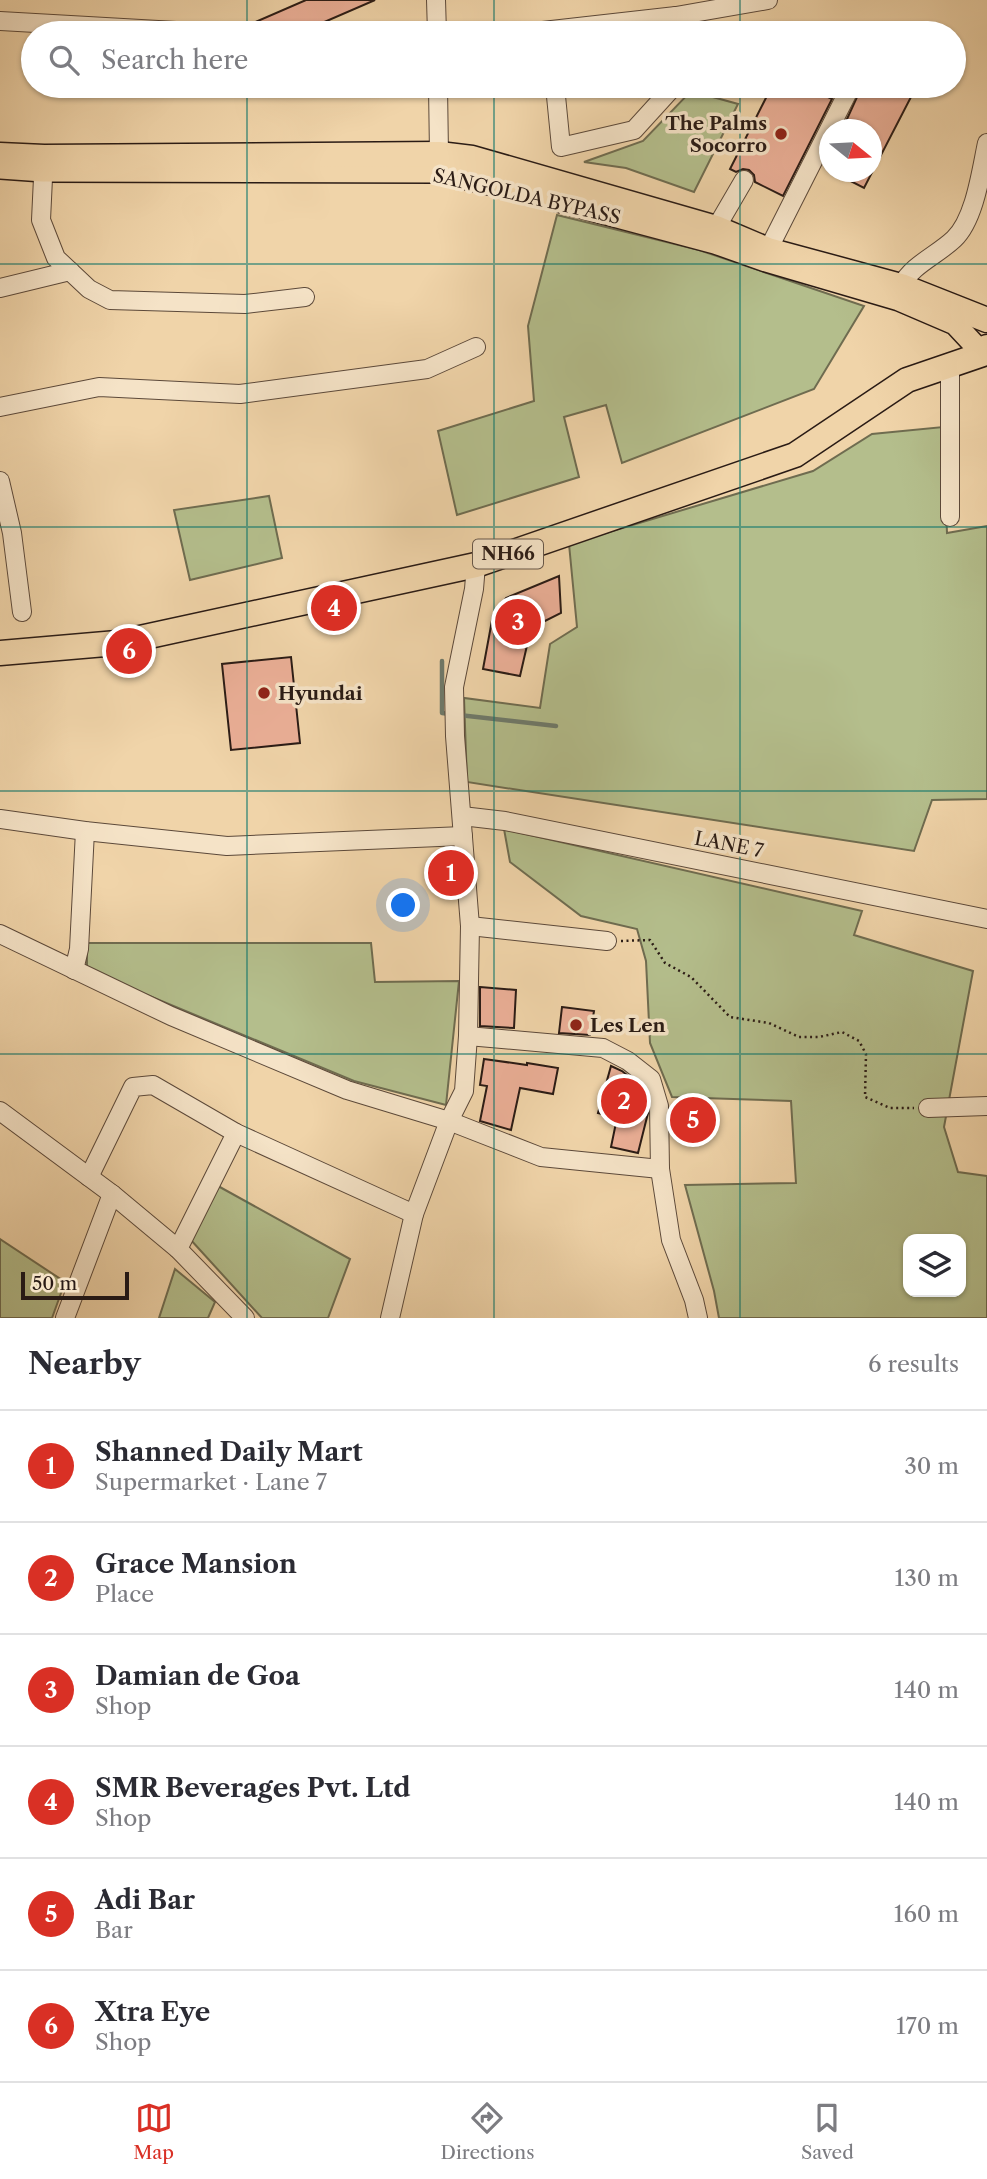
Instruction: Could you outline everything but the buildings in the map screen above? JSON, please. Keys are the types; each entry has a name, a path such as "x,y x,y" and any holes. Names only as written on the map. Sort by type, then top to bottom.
{"highway":[{"name":"SANGOLDA BYPASS","path":"0,155 43,164 439,154 472,158 716,228 768,250 901,286 987,320"},
{"name":"NH66","path":"0,653 117,643 476,565 796,455 907,380 986,352"}],"main road":[{"name":"SANGOLDA BYPASS","path":"0,168 43,164 437,172 524,192 703,240 899,300 955,324 986,352"}],"street":[{"path":"436,0 437,21"},
{"path":"688,21 768,0"},
{"path":"0,21 21,22"},
{"path":"438,98 439,154"},
{"path":"556,98 561,147 634,130 663,98"},
{"path":"768,250 845,98"},
{"path":"901,286 908,273 954,239 966,225 987,143"},
{"path":"43,164 41,220 56,258 89,289 110,300 245,304 305,297"},
{"path":"716,228 744,180"},
{"path":"0,288 70,271"},
{"path":"0,407 99,387 240,394 427,369 476,347"},
{"path":"950,365 950,517"},
{"path":"0,481 12,533 22,612"},
{"path":"390,1318 414,1214 449,1121 464,1091 470,926 455,736 454,687 474,589 476,565"},
{"name":"LANE 7","path":"462,816 505,821 987,919"},
{"path":"0,819 227,846 463,836"},
{"path":"74,970 79,949 85,831"},
{"path":"470,926 607,942"},
{"path":"0,934 171,1016 347,1090 449,1121 541,1157 660,1169"},
{"path":"468,1036 603,1048 628,1061 651,1079 659,1106 660,1169 671,1240 694,1300 698,1318"},
{"path":"89,1177 133,1087 153,1085 236,1133 414,1214"},
{"path":"928,1108 987,1107"},
{"path":"0,1111 112,1194 178,1249 245,1318"},
{"path":"178,1249 236,1133"},
{"path":"65,1318 112,1194"}],"path":[{"path":"607,942 650,940 665,963 691,977 730,1017 769,1023 799,1037 819,1037 842,1032 859,1041 866,1054 866,1097 890,1108 928,1108"}],"green space":[{"path":"684,98 716,98 738,104 694,192 626,168 584,162 643,141"},
{"path":"557,215 699,250 864,306 814,389 622,463 606,405 564,417 579,477 457,515 438,431 534,401 528,326"},
{"path":"943,427 947,533 987,526 987,799 932,800 914,851 467,782 464,698 540,708 550,644 577,627 569,544 813,471 872,434"},
{"path":"269,496 282,558 190,580 174,510"},
{"path":"504,829 862,911 854,935 973,971 944,1127 958,1172 987,1176 987,1318 719,1318 685,1185 796,1183 791,1101 672,1097 650,1043 646,961 637,929 581,916 510,862"},
{"path":"87,943 371,943 375,982 459,981 446,1105 354,1081 87,970"},
{"path":"218,1186 350,1259 328,1318 262,1318 190,1239"},
{"path":"0,1239 65,1282 52,1318 0,1318"},
{"path":"175,1269 215,1302 208,1318 159,1318"}],"waterway":[{"path":"442,661 442,713 450,714"},
{"path":"459,715 556,726"}],"place":[{"name":"The Palms Socorro","path":"781,134"},
{"name":"SMR Beverages Pvt. Ltd","path":"334,608"},
{"name":"Damian de Goa","path":"518,622"},
{"name":"Xtra Eye","path":"129,651"},
{"name":"Hyundai","path":"264,693"},
{"name":"Shanned Daily Mart","path":"451,873"},
{"name":"Les Len","path":"576,1025"},
{"name":"Grace Mansion","path":"624,1101"},
{"name":"Adi Bar","path":"693,1120"}]}
